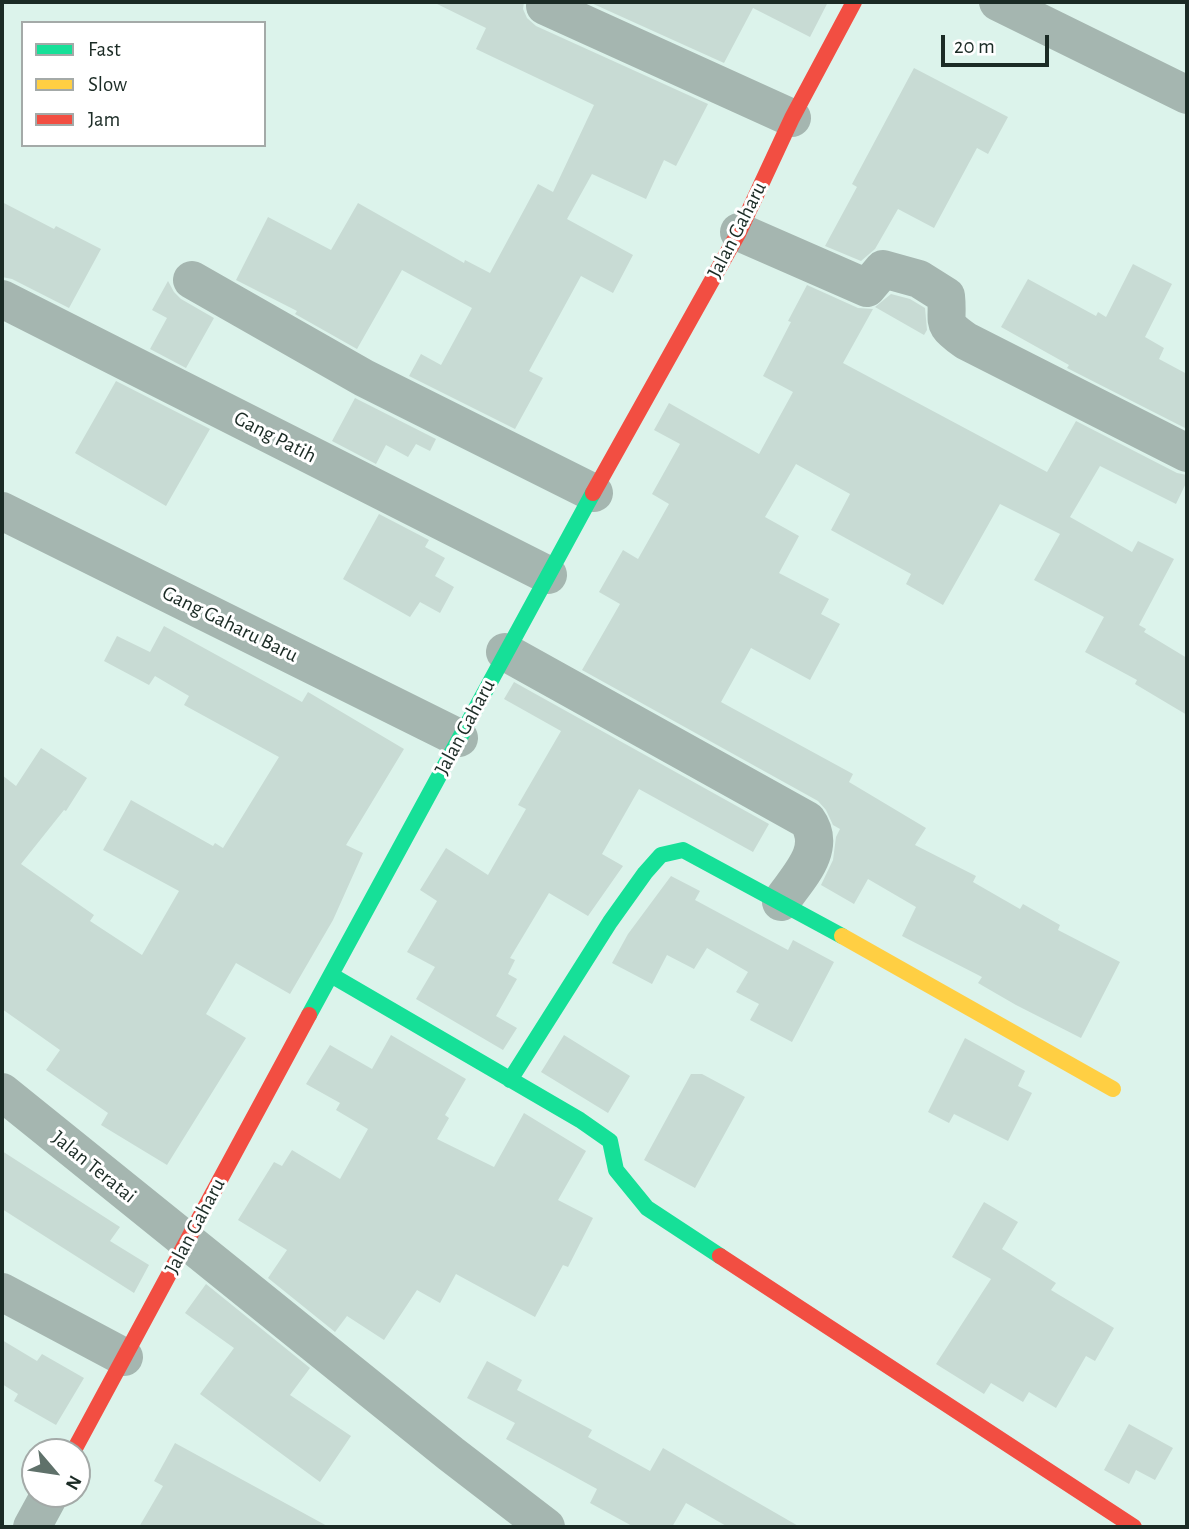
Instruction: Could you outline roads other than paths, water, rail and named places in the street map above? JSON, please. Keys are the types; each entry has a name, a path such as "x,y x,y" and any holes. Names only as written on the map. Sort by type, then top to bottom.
{"street":[{"name":"Jalan Gaharu","path":"81,1438 505,652 739,232 792,118 854,2"},
{"path":"998,2 1187,95"},
{"path":"545,6 792,118"},
{"path":"739,232 867,288 883,269 919,279 946,296 945,321 953,332 966,341 1187,453"},
{"path":"192,280 364,378 594,493"},
{"name":"Gang Patih","path":"2,299 548,575"},
{"name":"Gang Gaharu Baru","path":"2,511 459,738"},
{"path":"505,652 807,820 813,829 816,843 812,857 781,902"},
{"path":"510,1080 610,922 645,873 661,855 683,850 781,902 1113,1089"},
{"path":"331,975 580,1120 610,1141 616,1170 647,1208 1135,1527"},
{"name":"Jalan Teratai","path":"2,1092 451,1454 546,1527"},
{"path":"2,1292 124,1357"},
{"path":"32,1527 42,1508"}]}
